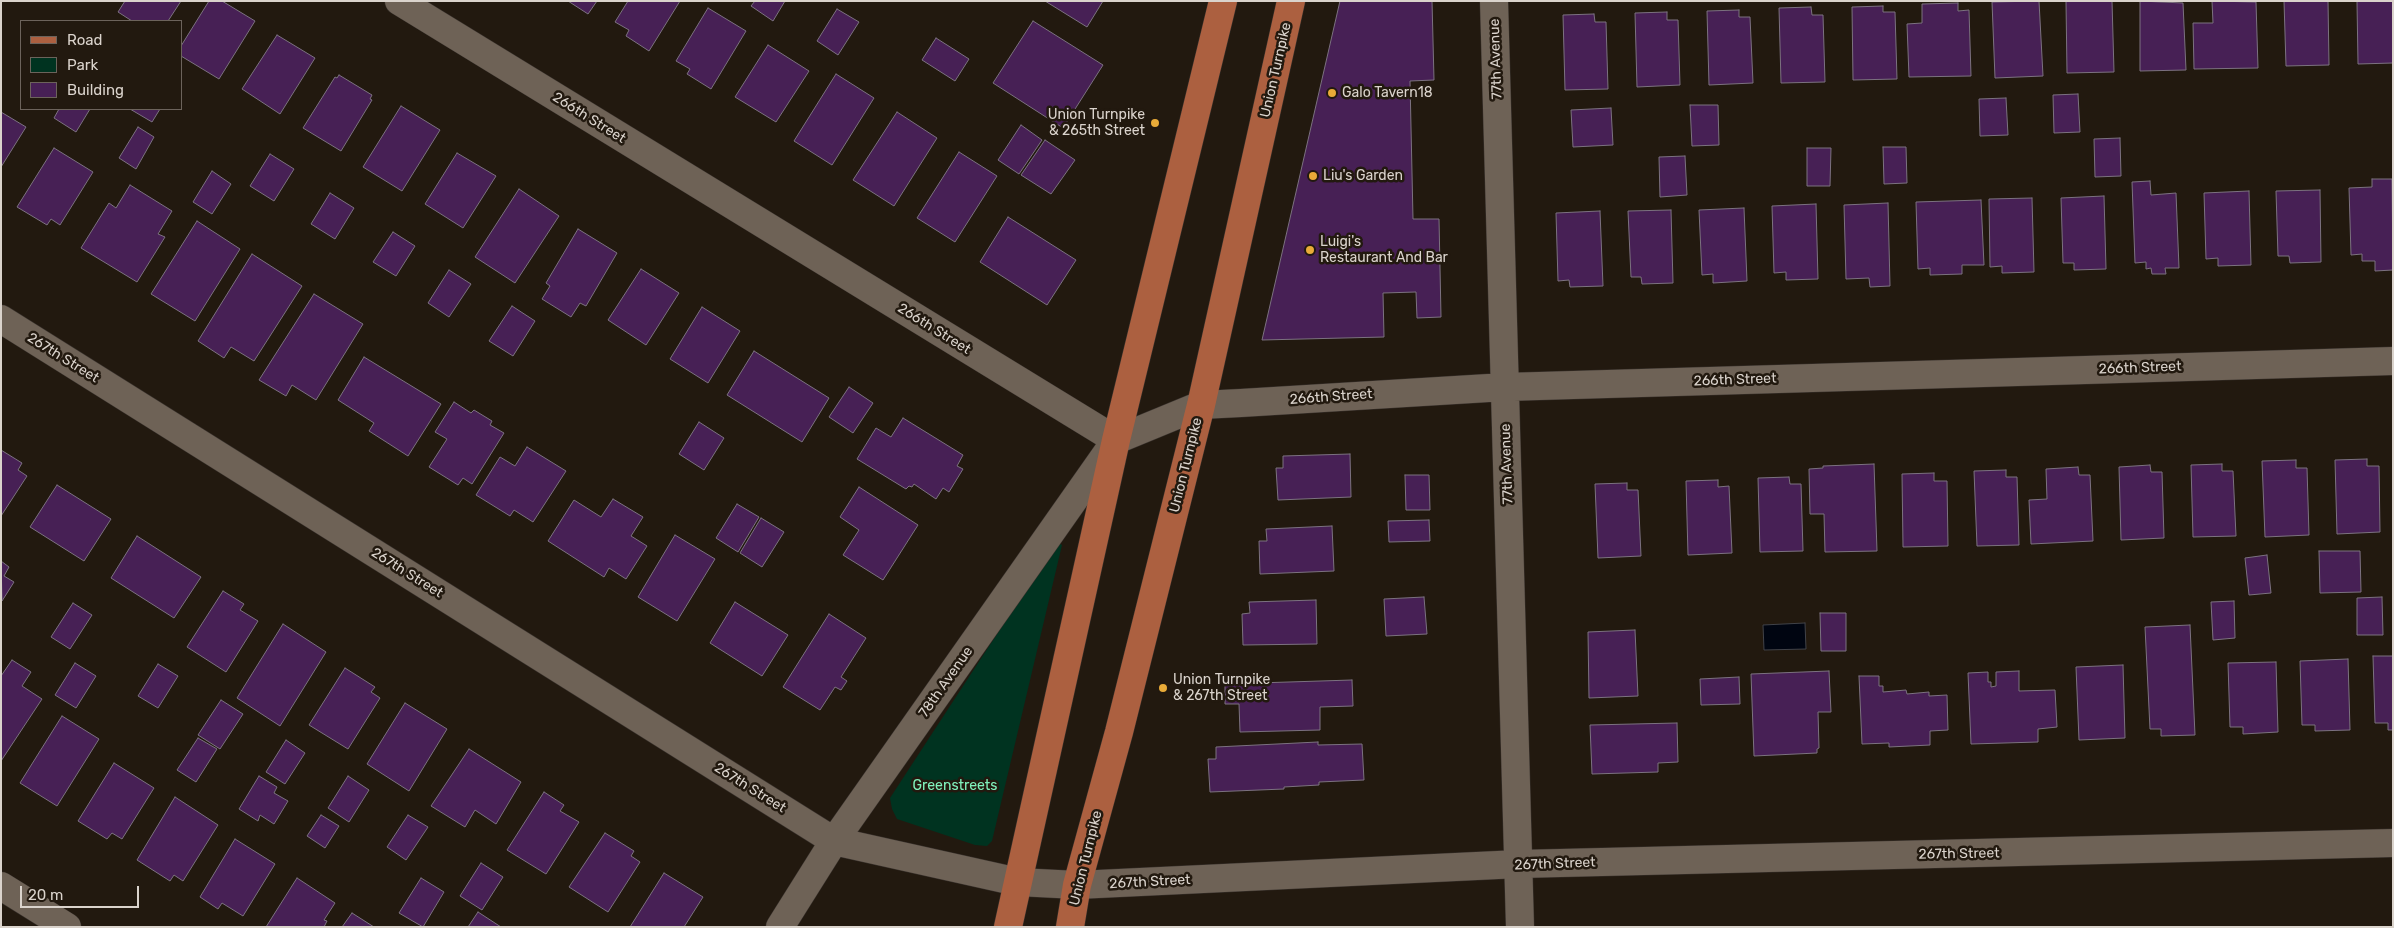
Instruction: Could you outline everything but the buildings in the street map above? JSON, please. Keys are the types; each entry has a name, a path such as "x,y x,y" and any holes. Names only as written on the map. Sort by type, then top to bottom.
{"main road":[{"path":"1008,927 1116,440 1223,1"},
{"name":"Union Turnpike","path":"1070,927 1077,885 1122,722 1201,405 1291,1"}],"street":[{"name":"266th Street","path":"399,1 1116,440 1201,405 1505,387 2393,360"},
{"name":"77th Avenue","path":"1494,1 1520,927"},
{"name":"267th Street","path":"1,319 834,841 1018,882 1077,885 1519,864 2393,844"},
{"name":"78th Avenue","path":"780,927 834,841 1116,440"},
{"path":"1,886 66,927"}],"green space":[{"name":"Greenstreets","path":"1057,542 1062,545 992,841 987,846 975,845 897,819 892,809 890,798"}],"shaded area":[{"path":"1805,623 1806,649 1764,650 1763,625"}],"place":[{"name":"Galo Tavern18","path":"1332,93"},
{"name":"Union Turnpike & 265th Street","path":"1155,123"},
{"name":"Liu's Garden","path":"1313,176"},
{"name":"Luigi's Restaurant And Bar","path":"1310,250"},
{"name":"Union Turnpike & 267th Street","path":"1163,688"}]}
